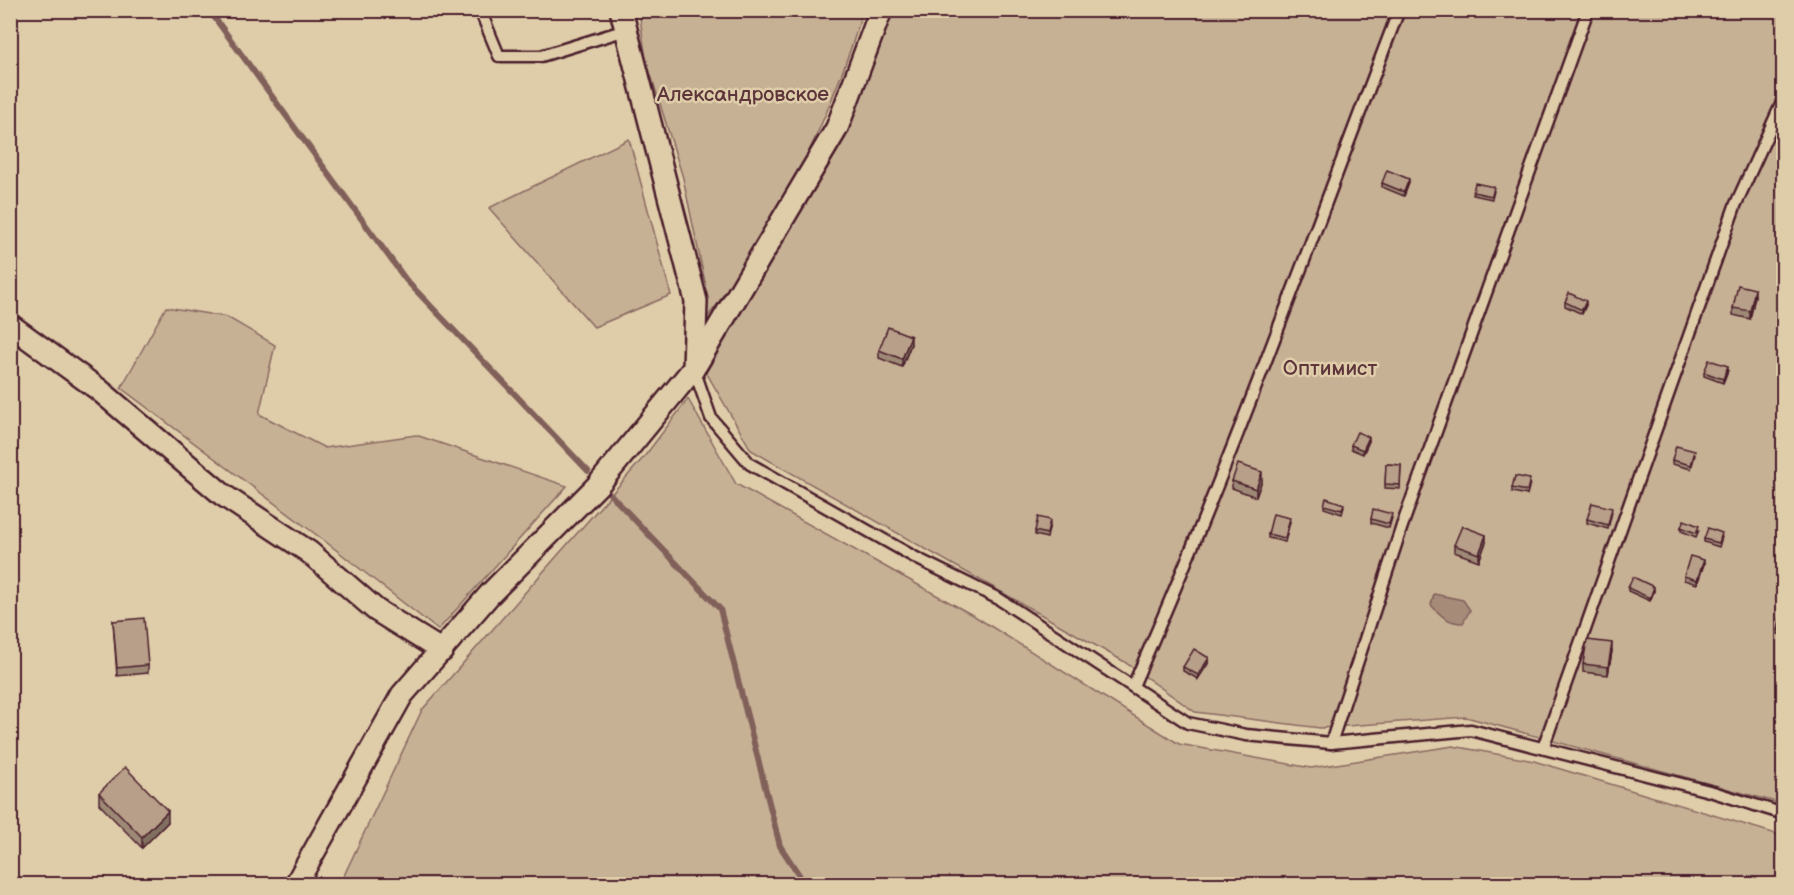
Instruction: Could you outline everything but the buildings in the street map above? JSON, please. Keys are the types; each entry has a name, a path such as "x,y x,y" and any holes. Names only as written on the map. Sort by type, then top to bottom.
{"street":[{"path":"296,885 402,695 490,594 598,485 694,368 837,128 881,10"},
{"path":"623,20 696,301 694,368"},
{"path":"10,325 98,389 223,495 309,552 376,610 441,651"}],"lane":[{"path":"480,10 499,56 541,56 623,20"},
{"path":"1133,686 1174,594 1263,368 1399,10"},
{"path":"1331,742 1402,526 1588,10"},
{"path":"1543,748 1736,206 1784,98"},
{"path":"694,368 711,418 750,464 916,558 999,599 1188,723 1246,735 1331,742 1471,730 1713,792 1784,814"}],"green space":[{"name":"Александровское","path":"639,11 863,11 834,94 798,174 754,251 703,323 705,282 683,178 646,59"},
{"name":"Оптимист","path":"892,11 1783,11 1783,804 1466,717 1320,728 1195,712 1123,661 751,450 706,372 843,136"},
{"path":"629,139 671,295 594,327 489,208"},
{"path":"166,307 227,317 275,345 259,414 325,448 416,435 567,486 438,630 326,542 121,388"},
{"path":"688,399 736,484 976,617 1179,744 1311,768 1453,746 1534,761 1783,836 1783,884 340,884 422,710 644,457"}],"shaded area":[{"path":"1434,594 1463,600 1470,610 1463,623 1445,618 1431,605"}],"waterway":[{"path":"209,10 406,280 588,471"},
{"path":"610,494 720,609 780,846 805,884"}]}
